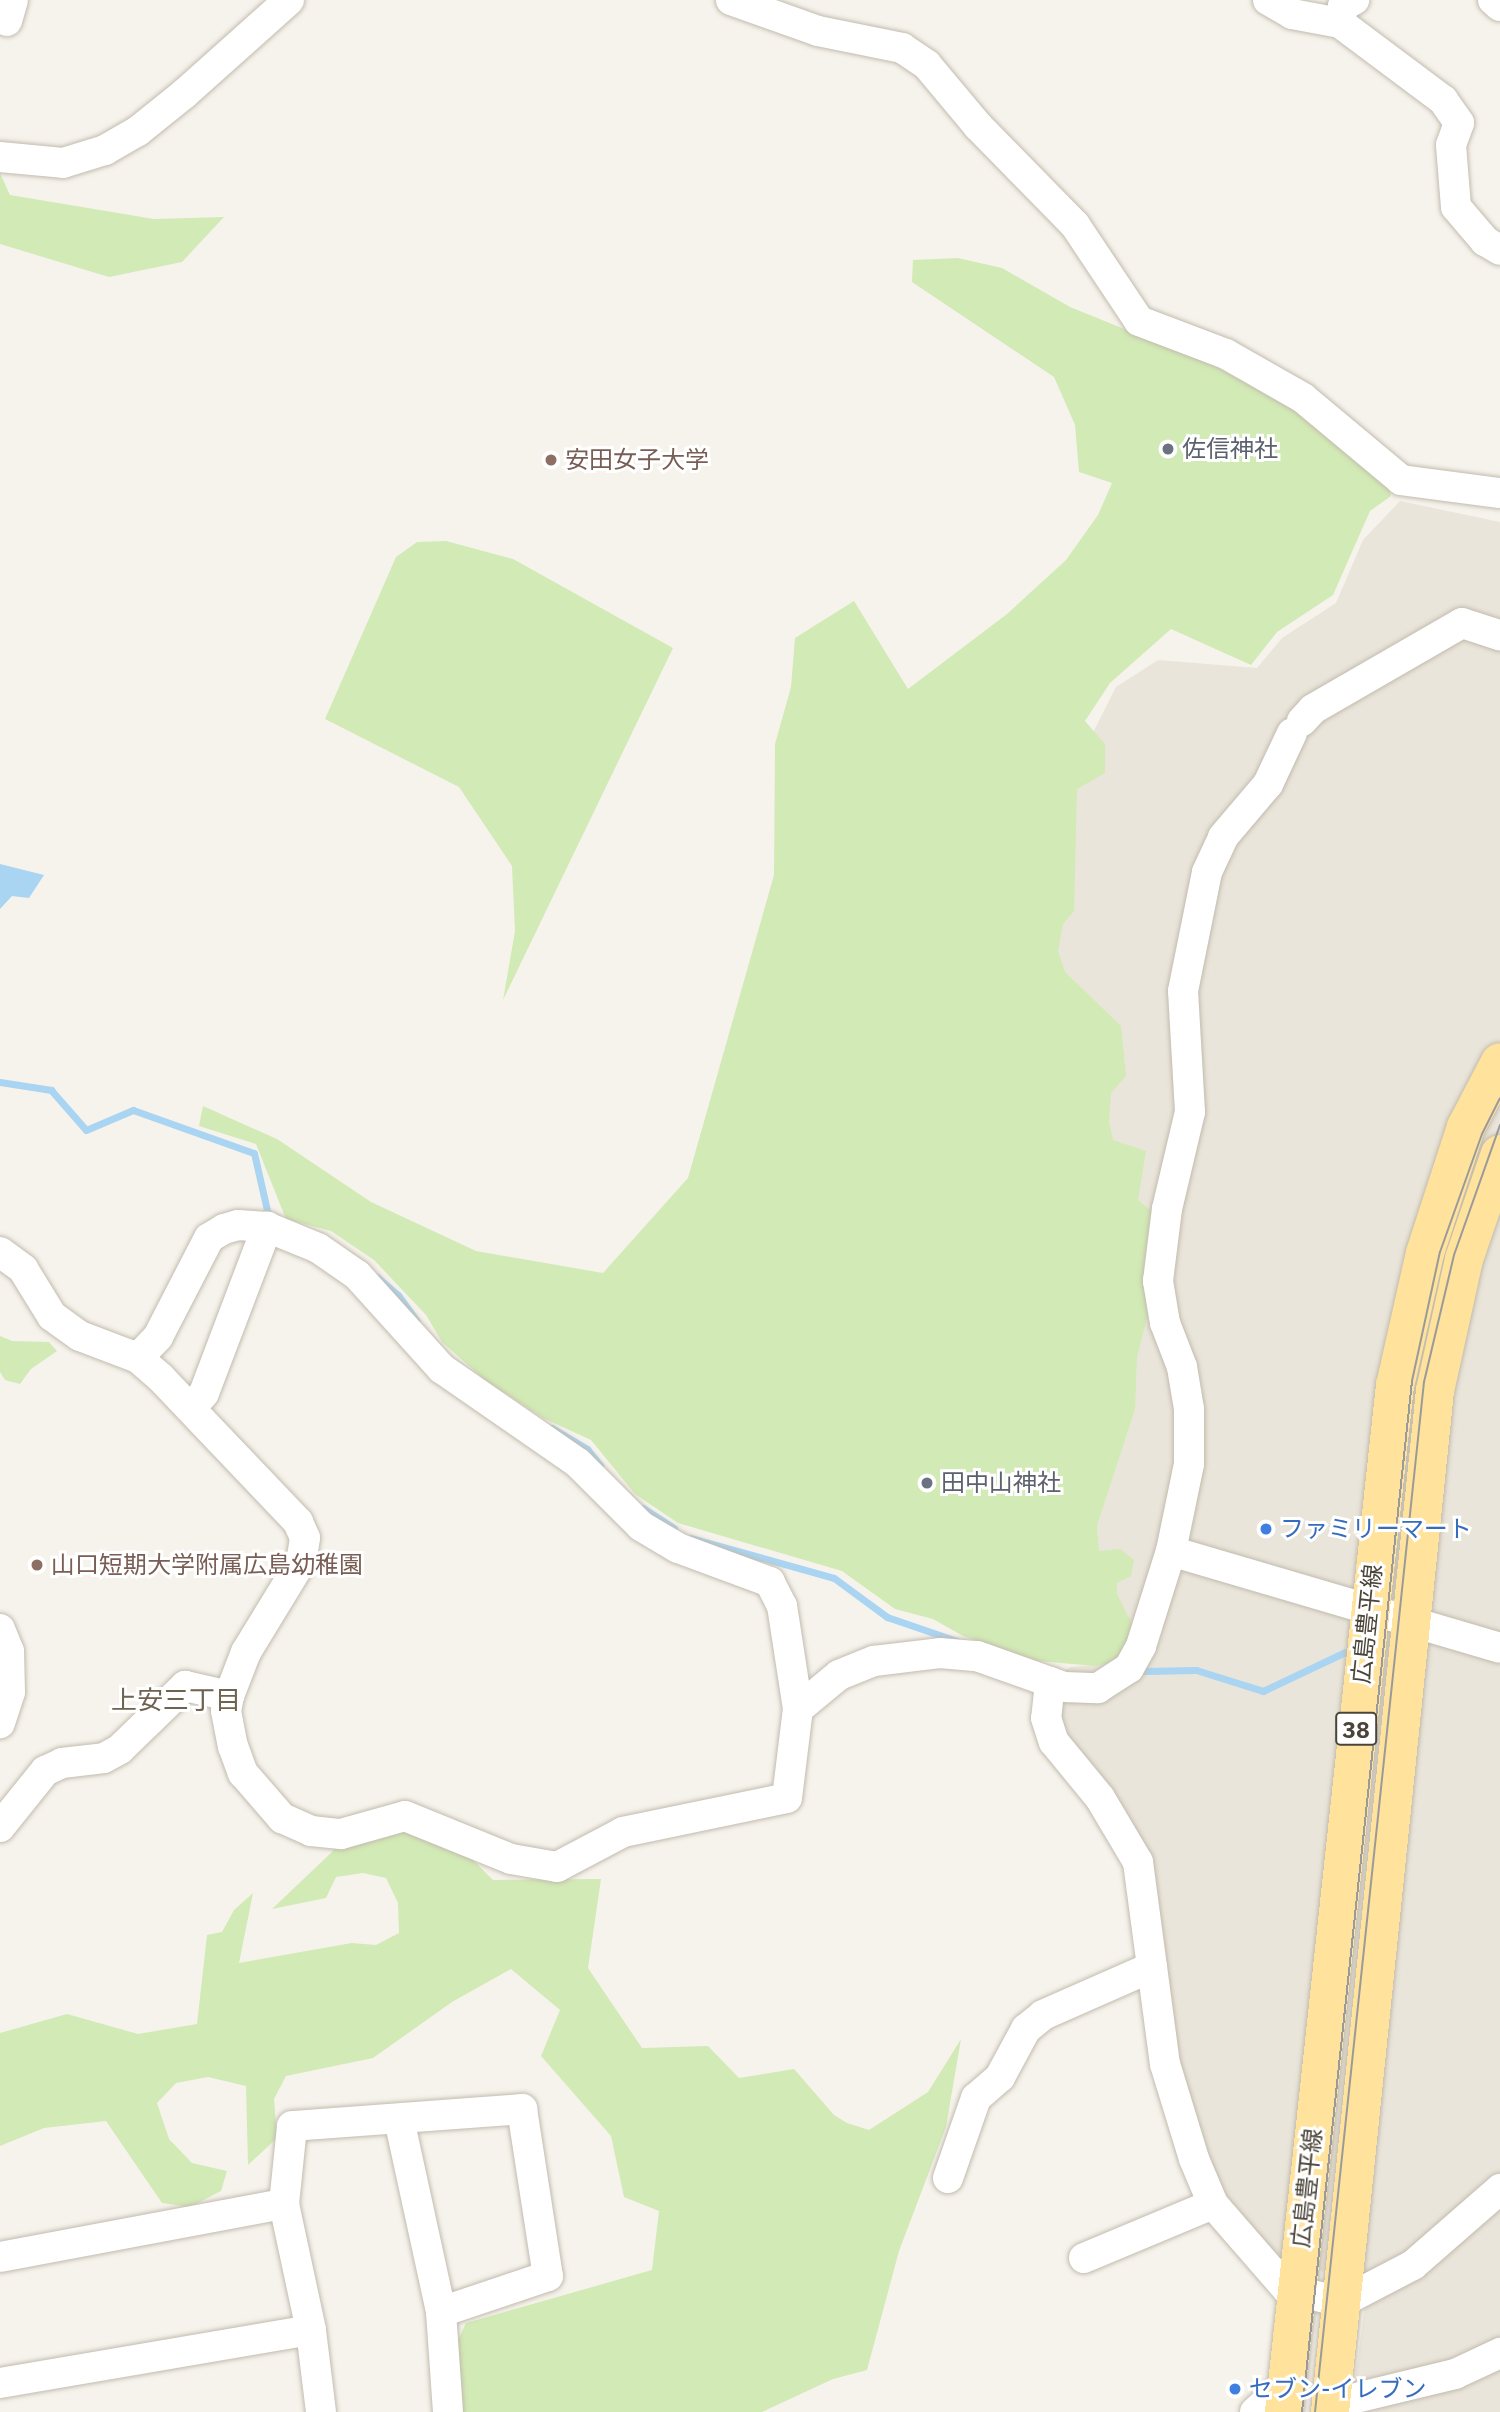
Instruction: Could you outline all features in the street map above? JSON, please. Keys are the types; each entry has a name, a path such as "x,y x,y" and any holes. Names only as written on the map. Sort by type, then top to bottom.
{"main road":[{"name":"広島豊平線","path":"1285,2398 1395,1386 1422,1267 1466,1126 1500,1062"},
{"name":"広島豊平線","path":"1330,2408 1435,1391 1464,1259 1500,1154"}],"street":[{"path":"0,157 63,163 105,150 147,124 289,0"},
{"path":"1268,0 1292,14 1347,12 1443,100 1459,123 1451,145 1456,207 1485,241 1500,250"},
{"path":"1493,0 1500,6"},
{"path":"749,4 902,48 927,65 978,126 1074,225 1139,321 1226,355 1303,398 1401,480 1500,493"},
{"path":"798,1709 839,1675 874,1661 901,1656 977,1656 1050,1682 1098,1688 1129,1668 1141,1646 1171,1551 1189,1464 1189,1409 1158,1281 1167,1209 1190,1112 1183,991 1207,872 1223,837 1268,784 1297,727 1313,709 1462,623 1500,635"},
{"path":"0,1252 23,1269 52,1316 80,1336 138,1358 192,1406 298,1522 305,1538 301,1562 246,1652 229,1696 231,1734 243,1773 282,1818 310,1831 341,1834 405,1816 511,1859 557,1867 623,1832 787,1798 798,1709 782,1606 770,1582 678,1548 641,1527 578,1462 442,1369 357,1275 318,1248 267,1227 238,1225 209,1238 158,1337 138,1358"},
{"path":"192,1406 204,1393 267,1227"},
{"path":"1171,1551 1410,1623 1498,1643"},
{"path":"0,1629 9,1651 10,1692 0,1723"},
{"path":"1050,1682 1046,1718 1054,1742 1100,1798 1138,1862 1152,1967 1177,2113 1213,2204 1287,2289 1342,2302 1413,2265 1500,2189"},
{"path":"0,1827 45,1771 62,1763 104,1758 120,1749 185,1686 229,1696"},
{"path":"948,2178 976,2098 1000,2077 1026,2029 1044,2015 1152,1967"},
{"path":"321,2412 311,2330 284,2204 292,2126 522,2109 548,2276 441,2312"},
{"path":"399,2119 441,2312 449,2412"},
{"path":"0,2257 284,2204"},
{"path":"1084,2258 1213,2204"},
{"path":"0,2383 311,2330"},
{"path":"1330,2408 1455,2374 1500,2353"},
{"path":"1255,2412 1285,2398"}],"shaded area":[{"path":"1400,501 1500,522 1500,2412 1351,2412 1367,2289 1273,2252 1235,2211 1212,2169 1174,2059 1151,1910 1054,1742 1050,1682 1070,1667 1108,1664 1117,1594 1098,1551 1097,1526 1135,1410 1060,981 951,758 1076,766 1116,687 1158,660 1257,668 1282,638 1336,603 1363,540"}],"green space":[{"path":"0,173 10,195 154,219 224,217 182,262 109,277 0,244"},
{"path":"958,258 1002,268 1070,307 1211,364 1269,395 1327,427 1388,483 1391,496 1370,511 1333,595 1277,632 1251,665 1171,629 1110,683 1085,721 1105,744 1105,773 1077,789 1074,911 1063,924 1058,951 1065,972 1121,1026 1126,1076 1111,1093 1109,1122 1113,1140 1146,1151 1138,1200 1159,1217 1151,1303 1137,1357 1135,1410 1097,1526 1099,1551 1120,1549 1134,1560 1131,1576 1117,1583 1117,1594 1133,1626 1121,1661 1095,1666 1038,1661 963,1636 933,1619 895,1609 842,1571 678,1523 635,1494 591,1440 543,1418 485,1380 442,1342 426,1315 374,1260 331,1231 286,1219 256,1144 199,1126 203,1106 277,1139 371,1202 476,1251 603,1273 688,1178 774,875 775,744 791,687 795,638 854,601 908,689 1007,614 1066,560 1098,515 1112,483 1079,472 1075,425 1054,377 912,282 913,260"},
{"path":"446,541 513,559 673,648 503,1000 515,931 512,866 459,787 325,719 396,557 417,542"},
{"path":"0,1336 12,1341 49,1342 57,1351 31,1369 20,1384 5,1380 0,1372"},
{"path":"362,1824 449,1836 493,1880 601,1879 588,1968 642,2048 708,2046 739,2078 794,2069 834,2115 847,2123 869,2130 928,2092 961,2039 946,2127 899,2251 867,2370 833,2379 762,2412 458,2412 451,2355 466,2323 652,2270 659,2211 624,2197 611,2136 541,2056 560,2010 511,1969 452,2002 373,2058 286,2076 274,2099 277,2138 248,2165 246,2086 208,2077 176,2083 157,2103 169,2139 192,2163 227,2171 221,2191 190,2207 162,2203 106,2121 44,2128 0,2146 0,2033 67,2014 138,2034 197,2024 207,1935 222,1932 234,1910 253,1893 239,1963 352,1943 376,1945 399,1933 398,1903 386,1878 363,1873 336,1877 326,1898 272,1909 332,1852 341,1834"}],"water":[{"path":"0,864 44,875 29,898 12,896 0,909"}],"waterway":[{"path":"0,1082 51,1090 86,1130 133,1110 254,1153 269,1219"},
{"path":"377,1277 398,1295 416,1320"},
{"path":"552,1428 587,1449 600,1465"},
{"path":"643,1508 674,1528"},
{"path":"691,1538 834,1578 887,1617 957,1641"},
{"path":"1145,1671 1196,1670 1263,1691 1345,1652"}],"tram line":[{"path":"1302,2412 1412,1381 1440,1252 1482,1134 1500,1098"},
{"path":"1315,2412 1424,1382 1454,1255 1500,1125"}],"place":[{"name":"佐信神社","path":"1168,449"},
{"name":"安田女子大学","path":"551,460"},
{"name":"田中山神社","path":"927,1483"},
{"name":"ファミリーマート","path":"1266,1529"},
{"name":"山口短期大学附属広島幼稚園","path":"37,1565"},
{"name":"セブン-イレブン","path":"1235,2389"}],"district":[{"name":"上安三丁目","path":"176,1700"}]}
